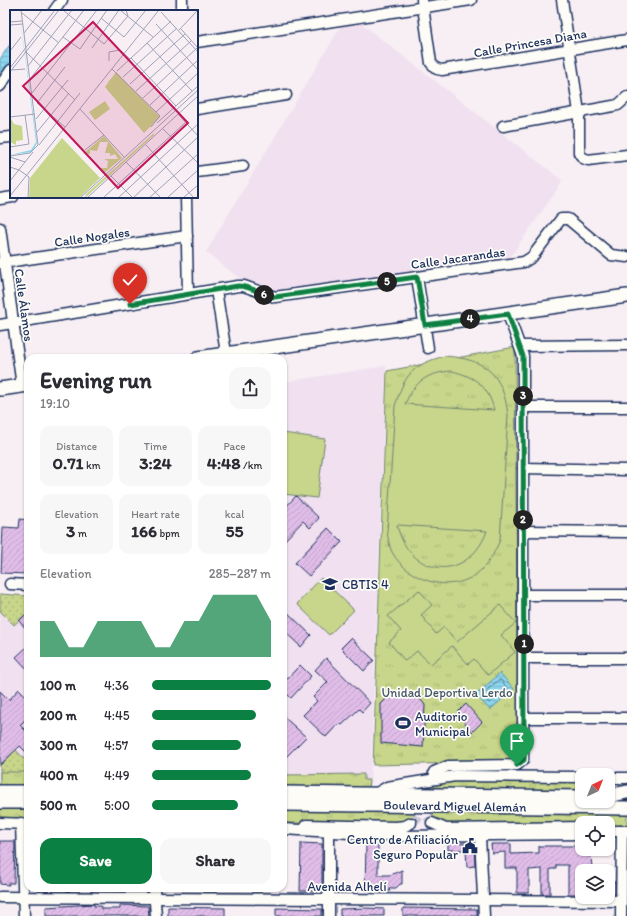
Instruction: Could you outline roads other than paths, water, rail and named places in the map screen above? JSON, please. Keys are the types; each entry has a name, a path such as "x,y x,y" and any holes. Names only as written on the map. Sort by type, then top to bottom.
{"main road":[{"path":"220,354 627,296"},
{"path":"0,389 24,385"},
{"path":"0,792 24,792"},
{"path":"615,795 627,792"},
{"name":"Boulevard Miguel Alemán","path":"287,793 575,796"},
{"path":"615,797 627,798"},
{"path":"0,802 24,802"},
{"name":"Boulevard Miguel Alemán","path":"287,804 627,808"}],"street":[{"path":"55,10 62,0"},
{"path":"198,42 422,4 471,0"},
{"path":"562,0 579,112 579,152 583,158 588,160 627,154"},
{"name":"Calle Princesa Diana","path":"422,4 432,63 437,69 447,71 627,40"},
{"path":"0,86 10,71"},
{"path":"198,109 286,95"},
{"path":"503,126 613,106 627,97"},
{"path":"0,138 10,137"},
{"path":"198,172 243,166"},
{"path":"0,199 10,197"},
{"path":"186,198 188,294"},
{"name":"Calle Jacarandas","path":"0,325 244,286 264,295 275,297 529,260 561,219 565,217 611,254 627,257"},
{"name":"Calle Álamos","path":"0,228 2,263 24,380"},
{"name":"Calle Nogales","path":"2,263 187,236"},
{"path":"417,277 428,348"},
{"path":"216,290 226,353"},
{"path":"434,772 448,766 517,765 524,760 523,356 508,314"},
{"path":"520,346 627,346"},
{"path":"523,407 627,407"},
{"path":"523,468 627,470"},
{"path":"523,531 627,532"},
{"path":"10,584 24,585"},
{"path":"523,595 627,595"},
{"path":"524,658 627,658"},
{"path":"524,718 627,718"},
{"path":"374,794 387,787 455,776 575,777"},
{"path":"615,778 627,778"},
{"path":"0,823 24,824 24,916"},
{"path":"287,826 396,827 405,826 411,823"},
{"path":"432,823 446,829 575,827"},
{"path":"287,830 400,836 575,834"},
{"path":"621,916 624,831"},
{"path":"329,832 330,916"},
{"path":"480,836 484,916"},
{"path":"155,893 156,916"},
{"name":"Avenida Alhelí","path":"0,897 155,893 329,899 621,901"}],"water":[{"path":"10,44 10,63 0,77 0,59"},
{"path":"500,673 514,689 490,710 476,695"}],"tunnel":[{"path":"432,775 423,793 423,805 432,823"},
{"path":"411,823 417,818 423,804"}],"place":[{"name":"CBTIS 4","path":"330,584"},
{"name":"Auditorio Municipal","path":"403,723"},
{"name":"Centro de Afiliación Seguro Popular","path":"470,846"}],"park label":[{"name":"Unidad Deportiva Lerdo","path":"447,692"}]}
